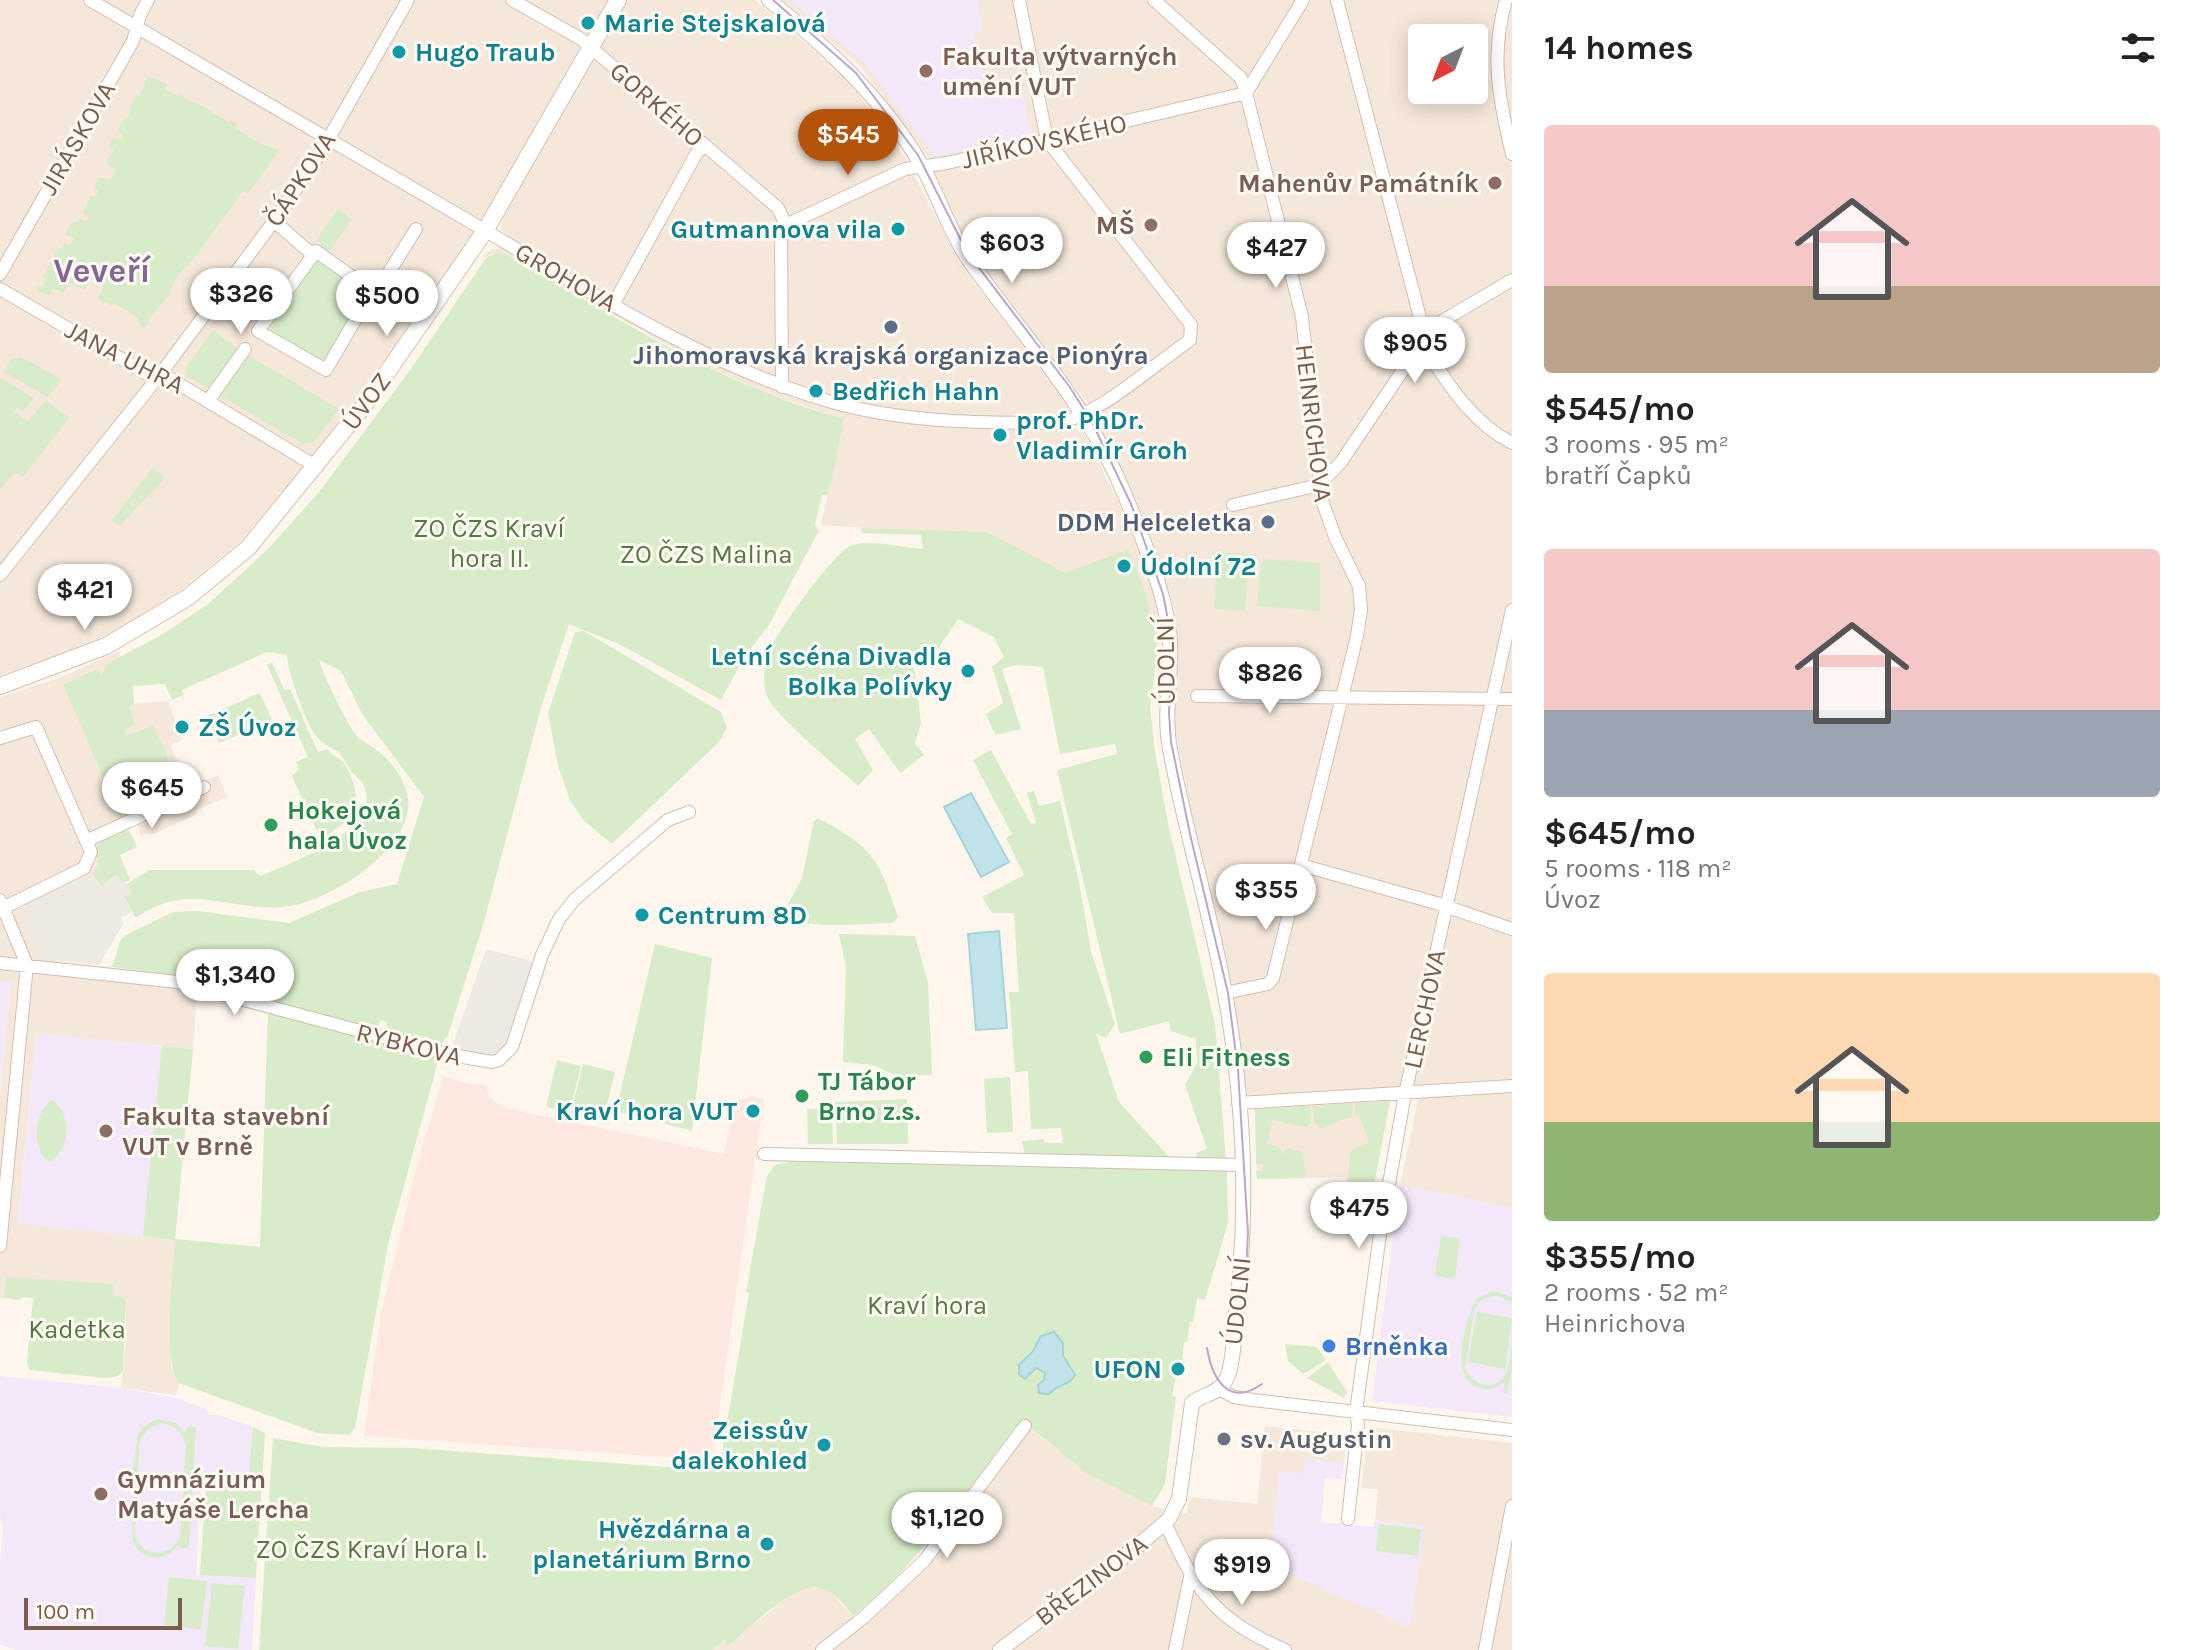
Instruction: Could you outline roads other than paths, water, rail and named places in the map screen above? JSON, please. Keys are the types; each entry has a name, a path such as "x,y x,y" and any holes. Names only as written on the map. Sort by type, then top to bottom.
{"main road":[{"name":"ÚVOZ","path":"0,686 106,646 187,598 248,548 366,403 485,231 618,0"}],"street":[{"name":"GROHOVA","path":"90,0 613,305 724,363 829,402 909,418 973,423 1059,423 1084,414"},
{"name":"JIRÁSKOVA","path":"0,274 133,41 148,0"},
{"name":"ČÁPKOVA","path":"0,575 159,376 274,221 328,139 408,0"},
{"name":"GORKÉHO","path":"512,0 591,47 778,208 786,225"},
{"name":"ÚDOLNÍ","path":"769,0 846,66 868,92 922,167 964,253 1084,414 1124,494 1163,601 1170,651 1166,713 1169,742 1187,835 1225,993 1238,1103 1245,1216 1242,1263 1230,1371 1218,1389"},
{"path":"1019,0 1047,140 1191,325 1190,340 1084,414"},
{"path":"1154,0 1241,78 1246,93"},
{"path":"1246,93 1303,0"},
{"path":"1337,0 1424,339 1435,365 1464,403 1477,418 1512,443"},
{"path":"1506,0 1497,34 1498,97 1512,154"},
{"name":"JIŘÍKOVSKÉHO","path":"786,225 905,169 1047,140 1246,93"},
{"name":"HEINRICHOVA","path":"1225,993 1268,984 1272,980 1357,636 1361,602 1355,574 1326,517 1319,485 1302,317 1246,93"},
{"path":"613,305 696,154 704,145"},
{"path":"274,221 313,255 316,251 372,291"},
{"path":"782,387 781,233 786,225"},
{"path":"251,340 326,370 372,291 386,277 416,229"},
{"name":"JANA UHRA","path":"208,401 313,255"},
{"path":"1233,505 1319,485 1341,462 1432,327 1512,280"},
{"name":"JANA UHRA","path":"0,289 147,374 169,378 317,467"},
{"name":"LERCHOVA","path":"1348,1519 1358,1425 1356,1412 1380,1234 1405,1094 1512,610"},
{"path":"1197,696 1512,699"},
{"path":"0,738 36,727 91,852 84,868 2,904 27,965 0,1246"},
{"path":"86,841 204,787"},
{"name":"RYBKOVA","path":"0,963 177,982 446,1054 492,1062 499,1060 512,1047 542,955 559,919 575,899 668,820 689,812"},
{"path":"1301,865 1446,906 1512,929"},
{"path":"1238,1103 1512,1086"},
{"path":"764,1154 1242,1165"},
{"path":"1218,1389 1228,1395 1253,1400 1512,1430"},
{"name":"BŘEZINOVA","path":"1000,1650 1165,1523 1179,1499 1190,1410 1196,1400 1218,1389"},
{"path":"822,1650 863,1618 924,1561 1025,1426"},
{"path":"1485,1650 1512,1506"},
{"path":"1165,1523 1190,1577 1223,1616 1252,1635 1285,1650"},
{"path":"1175,1650 1190,1577"}],"water":[{"path":"971,793 1009,862 981,877 944,807"},
{"path":"999,931 1007,1028 976,1030 968,934"},
{"path":"1054,1332 1063,1343 1063,1355 1075,1375 1049,1394 1039,1393 1038,1385 1044,1380 1045,1373 1036,1368 1025,1379 1019,1374 1019,1365 1033,1351 1041,1336"}],"tram line":[{"path":"773,0 856,73 918,155 967,252 1069,386 1092,422 1131,504 1163,594 1172,641 1171,742 1228,993 1238,1070 1248,1233 1244,1309"},
{"path":"1207,1348 1218,1379 1231,1391 1250,1391 1262,1384"}],"place":[{"name":"Marie Stejskalová","path":"588,23"},
{"name":"Hugo Traub","path":"399,52"},
{"name":"Fakulta výtvarných umění VUT","path":"926,71"},
{"name":"Mahenův Památník","path":"1495,183"},
{"name":"MŠ","path":"1151,225"},
{"name":"Gutmannova vila","path":"898,229"},
{"name":"Jihomoravská krajská organizace Pionýra","path":"891,327"},
{"name":"Bedřich Hahn","path":"816,391"},
{"name":"prof. PhDr. Vladimír Groh","path":"1000,435"},
{"name":"DDM Helceletka","path":"1268,522"},
{"name":"Údolní 72","path":"1124,566"},
{"name":"Letní scéna Divadla Bolka Polívky","path":"968,671"},
{"name":"ZŠ Úvoz","path":"182,727"},
{"name":"Hokejová hala Úvoz","path":"271,825"},
{"name":"Centrum 8D","path":"642,915"},
{"name":"Eli Fitness","path":"1146,1057"},
{"name":"TJ Tábor Brno z.s.","path":"802,1096"},
{"name":"Kraví hora VUT","path":"753,1111"},
{"name":"Fakulta stavební VUT v Brně","path":"106,1131"},
{"name":"Brněnka","path":"1329,1346"},
{"name":"UFON","path":"1178,1369"},
{"name":"sv. Augustin","path":"1224,1439"},
{"name":"Zeissův dalekohled","path":"824,1445"},
{"name":"Gymnázium Matyáše Lercha","path":"101,1494"},
{"name":"Hvězdárna a planetárium Brno","path":"767,1544"}],"district":[{"name":"Veveří","path":"102,270"}],"park label":[{"name":"ZO ČZS Kraví hora II.","path":"489,543"},
{"name":"ZO ČZS Malina","path":"706,554"},
{"name":"Kraví hora","path":"927,1305"},
{"name":"Kadetka","path":"77,1329"},
{"name":"ZO ČZS Kraví Hora I.","path":"371,1549"}]}
